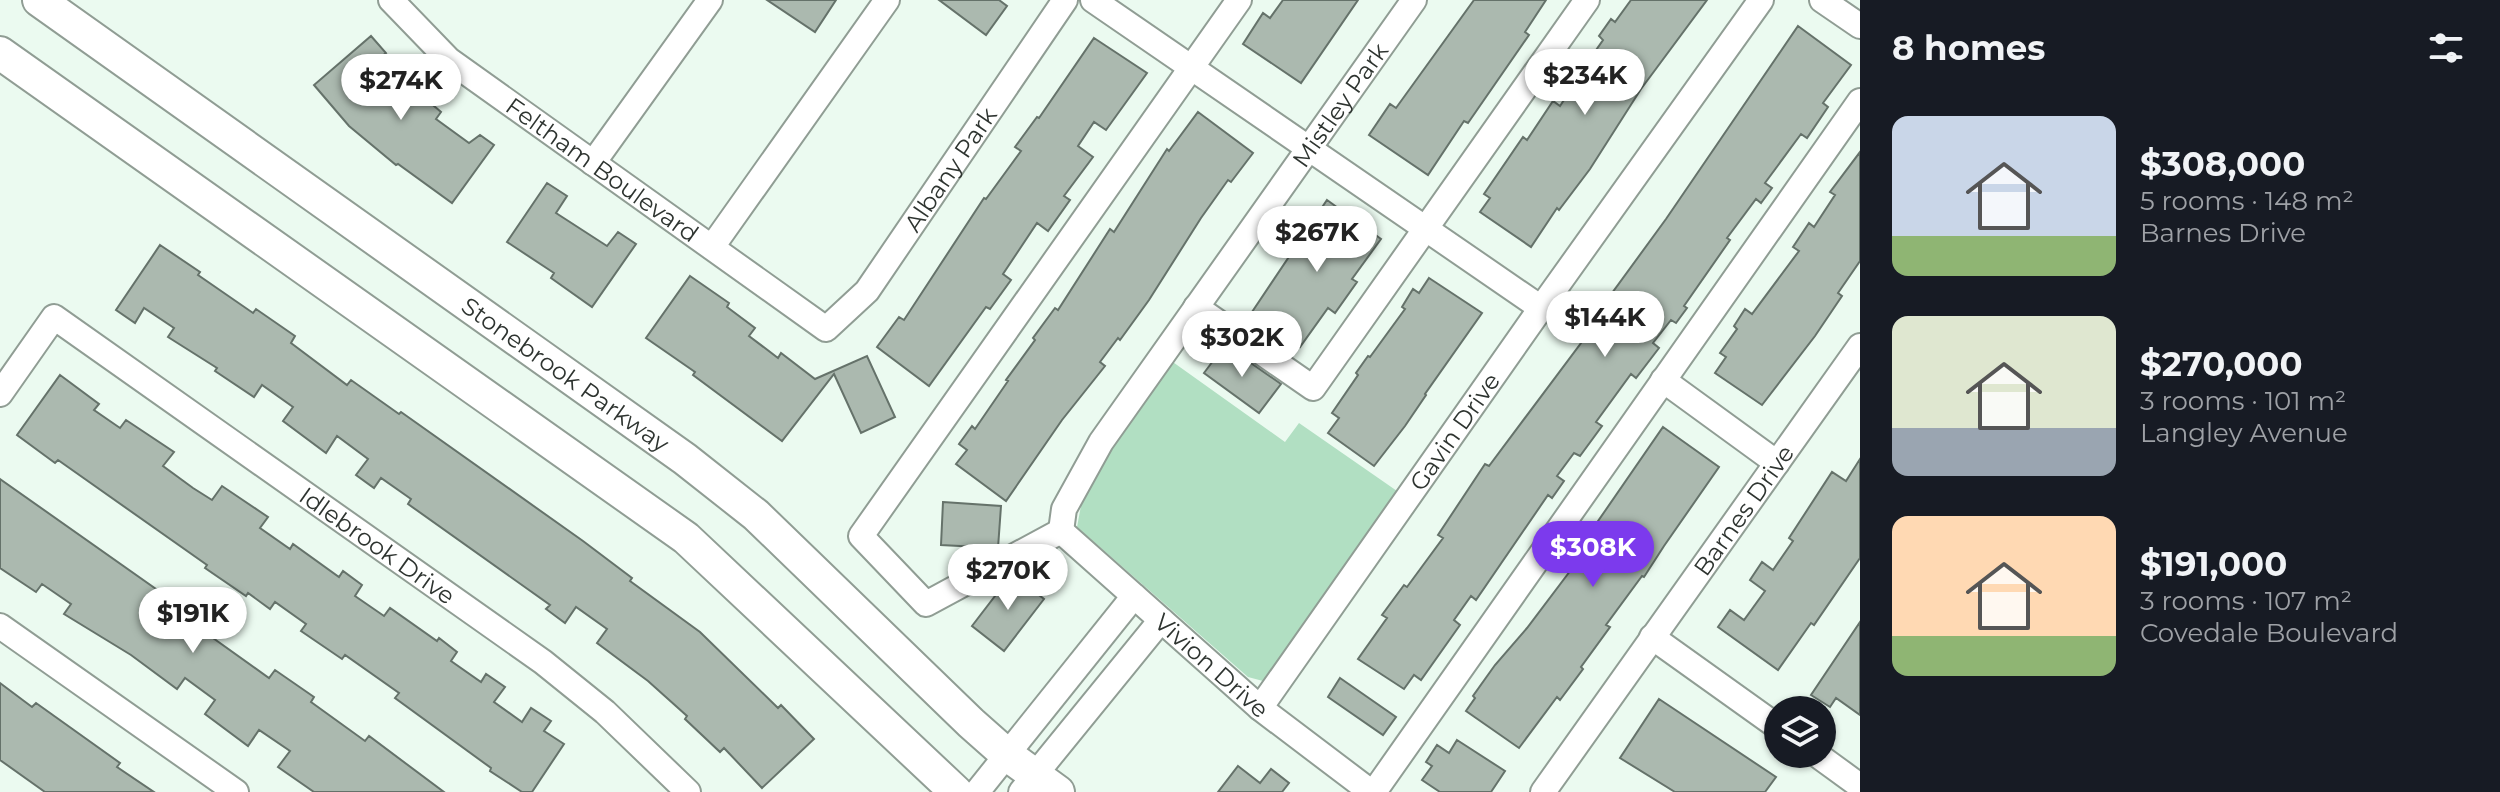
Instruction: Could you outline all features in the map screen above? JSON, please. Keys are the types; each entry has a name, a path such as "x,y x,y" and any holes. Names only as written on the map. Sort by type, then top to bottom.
{"main road":[{"name":"Stonebrook Parkway","path":"39,0 685,459 756,515 1038,787"},
{"path":"0,53 686,538 956,792"}],"street":[{"name":"Feltham Boulevard","path":"391,0 449,60 826,329"},
{"path":"593,163 710,0"},
{"path":"712,247 887,0"},
{"name":"Albany Park","path":"826,329 867,291 1065,0"},
{"path":"1093,0 1541,308"},
{"path":"1061,531 926,604 861,536 1239,0"},
{"name":"Mistley Park","path":"1061,531 1064,509 1101,442 1414,0"},
{"path":"1196,307 1313,388 1587,0"},
{"name":"Gavin Drive","path":"1260,708 1761,0"},
{"path":"1822,0 1860,26"},
{"path":"1372,792 1860,101"},
{"name":"Idlebrook Drive","path":"0,394 54,317 543,662 605,712 688,792"},
{"name":"Barnes Drive","path":"1543,792 1860,346"},
{"path":"1663,380 1777,463"},
{"name":"Vivion Drive","path":"1061,531 1260,708 1372,792"},
{"path":"977,792 1134,596"},
{"path":"1038,787 1161,620"},
{"path":"0,626 236,792"},
{"path":"1652,637 1764,717"},
{"path":"1835,768 1860,786"}],"green space":[{"path":"1170,360 1285,442 1299,423 1397,491 1263,681 1248,677 1077,527 1083,495"}],"building":[{"path":"767,0 836,0 815,32"},
{"path":"939,0 999,0 1007,6 986,35"},
{"path":"1283,0 1358,0 1301,83 1243,44 1263,13 1270,18"},
{"path":"1474,0 1546,0 1525,32 1529,35 1428,175 1369,135 1390,104 1396,108"},
{"path":"1631,0 1707,0 1641,89 1590,169 1559,210 1557,208 1531,247 1480,212 1490,198 1484,194 1523,137 1527,140 1553,101 1560,106 1577,80 1571,76 1582,60 1587,63 1603,40 1599,36 1611,19 1615,22"},
{"path":"1798,26 1851,65 1823,103 1828,107 1807,138 1801,134 1765,183 1772,188 1761,203 1756,199 1727,238 1730,240 1684,306 1687,308 1676,323 1671,320 1653,343 1659,348 1636,378 1631,374 1596,422 1602,426 1580,456 1574,453 1557,476 1564,481 1552,498 1548,495 1476,600 1471,596 1454,620 1460,625 1421,680 1414,675 1404,689 1358,659 1387,618 1382,615 1443,538 1438,535 1485,464 1489,466 1584,339 1580,337 1666,219"},
{"path":"371,36 386,53 377,60 401,88 406,82 441,112 436,119 469,143 480,135 494,145 452,203 396,165 349,126 314,85"},
{"path":"1094,38 1147,73 1106,130 1094,122 1078,146 1093,157 1064,196 1070,200 1048,231 1037,223 1003,274 1011,280 990,309 986,307 929,386 877,347 899,317 904,320 984,198 1021,151 1015,147 1039,118"},
{"path":"1198,112 1253,153 1231,182 1228,180 1201,218 1149,300 1100,362 1105,366 1062,420 1006,501 956,464 967,450 959,444 972,426 975,429 1035,340 1033,338 1055,308 1058,310 1110,229 1114,232 1167,149 1169,151"},
{"path":"1860,152 1860,261 1838,293 1842,296 1815,336 1762,405 1715,373 1726,357 1720,353 1737,329 1734,326 1745,309 1752,314 1799,251 1793,247 1809,223 1814,227 1835,195 1830,192"},
{"path":"547,183 567,196 556,213 607,246 618,232 636,244 592,307 551,278 554,273 507,242"},
{"path":"1327,200 1381,239 1352,279 1357,282 1335,313 1328,308 1300,347 1252,312"},
{"path":"160,245 253,313 256,309 295,336 291,343 347,385 351,380 399,414 401,412 632,578 630,581 700,632 814,739 762,788 724,748 720,752 685,719 687,716 648,681 597,643 607,629 576,607 565,623 546,609 550,605 408,504 411,499 381,478 374,488 356,475 368,459 337,436 326,453 283,421 293,407 262,385 254,397 215,371 217,368 168,337 174,328 144,308 135,323 116,310"},
{"path":"690,276 729,303 727,307 755,328 749,336 778,358 781,353 815,379 867,356 895,417 861,433 834,374 782,441 693,375 695,372 646,338"},
{"path":"1429,278 1482,313 1374,466 1328,433 1339,418 1332,413 1358,375 1356,373 1405,309 1402,307 1413,289 1419,293"},
{"path":"1225,345 1281,384 1259,413 1204,373"},
{"path":"60,375 99,404 94,410 120,428 126,420 174,452 163,466 193,488 212,500 222,486 268,517 260,528 290,549 293,544 339,577 343,571 362,585 355,596 384,616 390,608 437,641 439,638 457,652 451,661 481,682 486,674 505,687 494,702 522,722 531,708 551,721 544,731 564,744 532,792 522,792 490,771 491,768 395,698 399,693 345,655 342,659 301,631 306,624 275,602 270,609 248,593 246,596 58,460 55,463 17,435"},
{"path":"1663,427 1719,467 1644,577 1606,625 1610,627 1581,667 1583,669 1560,700 1557,697 1519,748 1466,711 1495,665 1592,542 1601,527 1596,524"},
{"path":"1860,459 1860,558 1814,625 1811,623 1778,670 1718,627 1730,610 1744,620 1765,591 1750,580 1762,562 1773,570 1793,541 1789,538 1832,472 1846,481"},
{"path":"0,479 217,632 213,638 269,678 275,670 314,697 311,702 365,741 369,736 444,792 314,792 278,767 290,751 259,730 248,746 205,714 215,700 185,678 177,689 131,655 64,614 71,604 42,584 36,592 0,568"},
{"path":"943,502 1001,506 998,548 941,545"},
{"path":"1012,574 1044,599 1004,651 972,626"},
{"path":"1860,622 1860,715 1836,696 1811,695"},
{"path":"1340,678 1396,717 1383,735 1328,697"},
{"path":"0,683 32,707 36,703 120,763 117,767 154,792 45,792 0,760"},
{"path":"1659,699 1776,777 1765,792 1675,792 1620,758"},
{"path":"1457,740 1505,771 1491,792 1440,792 1422,780 1432,766 1426,762 1437,745 1449,753"},
{"path":"1238,766 1260,783 1271,769 1289,783 1282,792 1218,792"}]}
